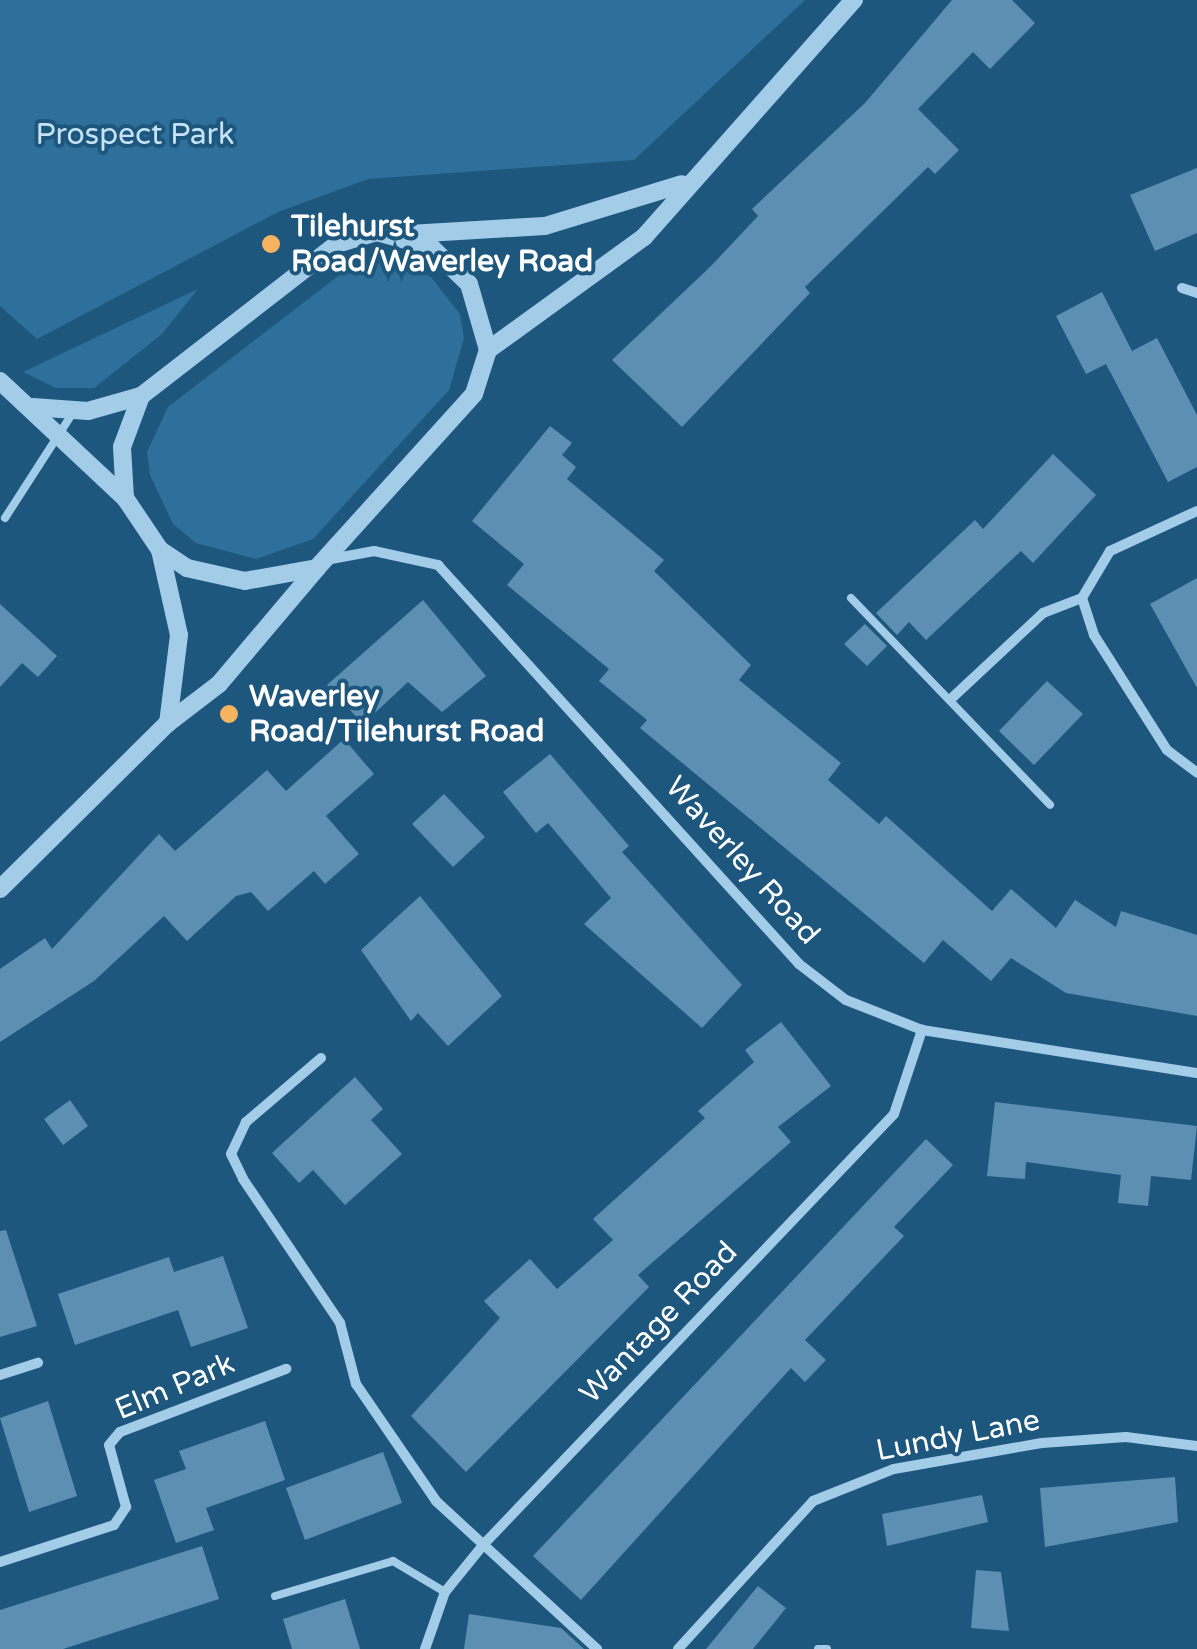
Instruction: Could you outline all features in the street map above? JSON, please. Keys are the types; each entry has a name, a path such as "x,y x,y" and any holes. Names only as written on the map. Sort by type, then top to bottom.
{"street":[{"path":"488,350 644,237 682,184 854,0"},
{"path":"33,406 75,410 141,396 336,244 406,234 546,226 682,184"},
{"path":"0,889 168,722 219,684 474,394 488,350 469,284 406,234"},
{"path":"1182,288 1197,293"},
{"path":"0,381 33,406 56,436 125,498 160,550 179,634 168,722"},
{"path":"125,498 122,447 141,396"},
{"path":"952,697 1043,613 1082,598 1110,550 1197,511"},
{"path":"160,550 216,580 324,563"},
{"name":"Waverley Road","path":"324,563 374,551 438,565 800,964 846,1000 922,1030 1197,1073"},
{"path":"1082,598 1094,634 1167,750 1197,774"},
{"name":"Wantage Road","path":"425,1649 445,1592 484,1544 894,1114 922,1030"},
{"path":"320,1058 246,1122 231,1154 340,1323 356,1384 436,1501 597,1649"},
{"path":"0,1375 38,1363"},
{"name":"Elm Park","path":"0,1562 114,1525 126,1507 109,1444 120,1432 286,1369"},
{"name":"Lundy Lane","path":"678,1649 813,1501 891,1464 1042,1443 1126,1437 1197,1446"}],"lane":[{"path":"5,518 75,410"},
{"path":"851,598 952,697 1050,805"},
{"path":"275,1596 393,1561 445,1592"},
{"path":"818,1649 828,1649"}],"green space":[{"name":"Prospect Park","path":"0,0 805,0 634,160 368,179 278,212 37,339 0,306"},
{"path":"392,261 431,277 460,314 464,338 449,390 313,539 256,559 196,543 173,524 150,475 147,452 168,407 350,267"},
{"path":"198,289 162,334 94,388 56,388 23,372"}],"building":[{"path":"952,0 1012,0 1035,23 990,69 973,52 918,109 959,150 935,174 928,167 805,287 810,293 682,427 612,360 758,216 752,209 865,103"},
{"path":"1197,168 1197,233 1155,251 1130,195"},
{"path":"1102,292 1132,351 1157,338 1197,415 1197,467 1168,482 1106,364 1086,374 1056,316"},
{"path":"550,426 572,443 562,455 576,467 567,479 664,560 654,571 751,665 739,680 841,763 828,780 879,824 886,816 992,911 1011,889 1056,928 1075,900 1116,927 1121,911 1197,935 1197,1016 1066,993 1011,958 991,981 943,940 924,963 640,728 647,720 599,681 609,669 507,585 524,564 472,521"},
{"path":"1053,454 1096,495 1033,563 1021,551 926,640 909,622 897,635 876,613 975,520 983,529"},
{"path":"1197,578 1197,688 1150,604"},
{"path":"423,600 486,676 442,712 408,682 363,724 327,685"},
{"path":"0,604 57,656 38,677 22,663 0,687"},
{"path":"865,624 887,646 867,666 844,644"},
{"path":"1047,681 1083,714 1034,765 999,731"},
{"path":"344,739 374,774 326,816 359,854 325,884 314,871 268,911 251,892 236,896 187,941 164,916 94,981 0,1042 0,969 45,938 52,949 159,834 175,851 267,770 286,791"},
{"path":"550,754 629,846 622,852 742,985 702,1028 584,924 611,898 548,823 536,833 503,792"},
{"path":"444,794 485,837 453,867 412,824"},
{"path":"420,896 502,996 448,1046 418,1013 411,1021 361,950"},
{"path":"781,1022 831,1086 778,1127 791,1142 638,1275 649,1287 466,1472 411,1416 500,1318 484,1301 530,1259 557,1289 613,1240 593,1219 705,1118 698,1111 754,1062 745,1050"},
{"path":"355,1077 383,1109 371,1120 402,1154 345,1205 313,1170 299,1183 272,1153"},
{"path":"70,1100 88,1126 63,1145 44,1119"},
{"path":"995,1102 1197,1126 1191,1180 1151,1176 1148,1206 1118,1203 1121,1175 1026,1162 1025,1179 987,1176"},
{"path":"926,1139 953,1165 894,1227 904,1236 805,1340 826,1360 805,1382 791,1368 581,1600 533,1556"},
{"path":"6,1230 37,1326 0,1337 0,1231"},
{"path":"223,1256 248,1328 191,1347 178,1310 75,1345 58,1294 169,1257 174,1272"},
{"path":"48,1401 77,1496 29,1512 0,1418"},
{"path":"265,1421 285,1480 206,1508 214,1530 176,1543 154,1480 186,1469 179,1451"},
{"path":"383,1452 402,1503 305,1540 286,1488"},
{"path":"1175,1477 1178,1522 1045,1547 1040,1488"},
{"path":"982,1495 988,1522 887,1546 882,1514"},
{"path":"202,1546 219,1599 63,1649 0,1649 0,1610"},
{"path":"976,1570 1001,1572 1009,1631 971,1628"},
{"path":"758,1586 786,1608 753,1649 706,1649"},
{"path":"345,1599 360,1649 292,1649 283,1619"},
{"path":"469,1614 561,1628 584,1649 464,1649"}],"place":[{"name":"Tilehurst Road/Waverley Road","path":"271,244"},
{"name":"Waverley Road/Tilehurst Road","path":"229,714"}]}
